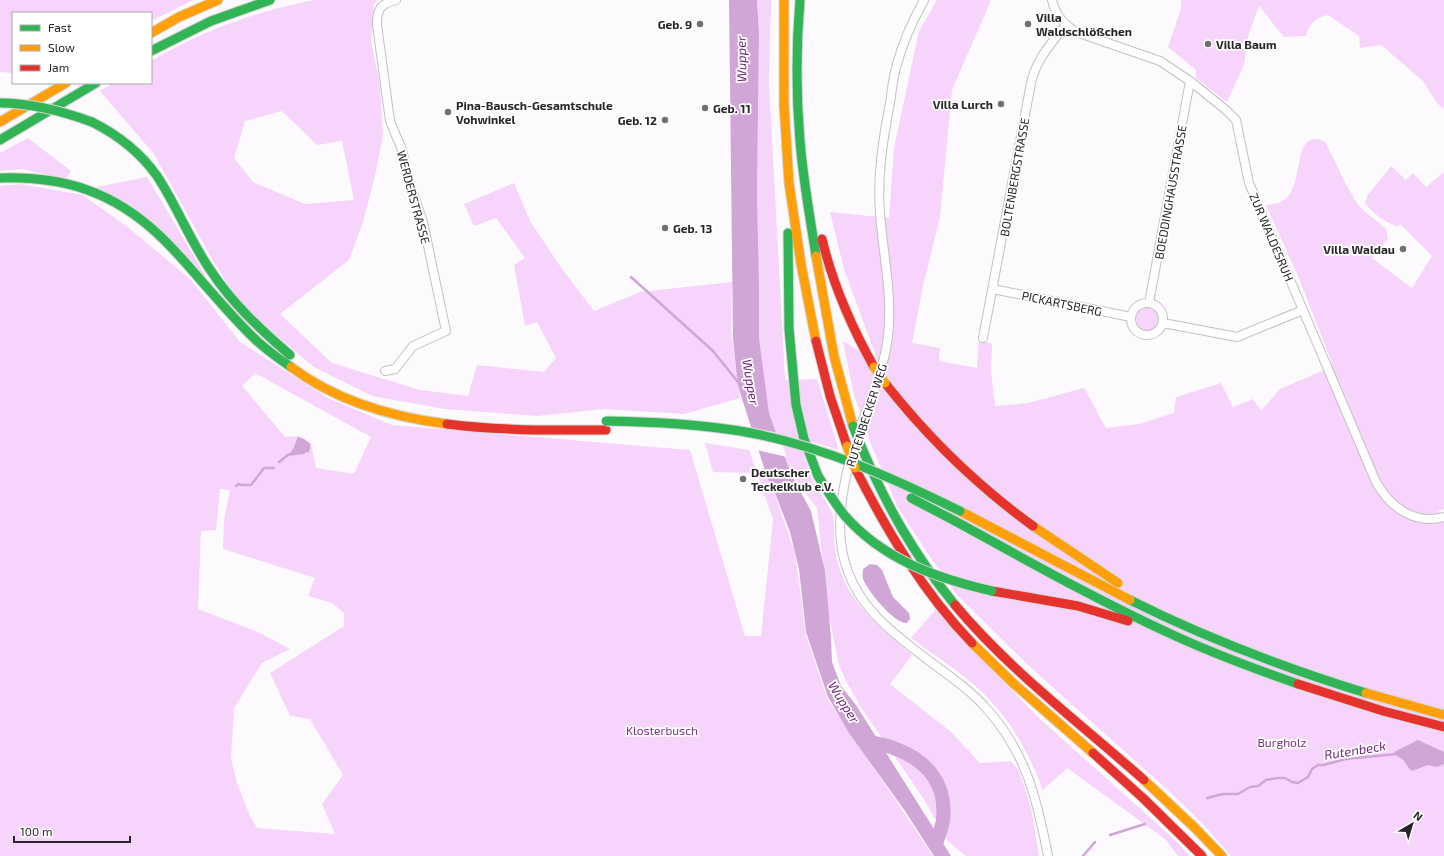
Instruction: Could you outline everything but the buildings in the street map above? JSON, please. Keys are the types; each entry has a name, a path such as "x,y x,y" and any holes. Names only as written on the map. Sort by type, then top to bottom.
{"highway":[{"path":"152,31 180,16 218,0"},
{"path":"152,50 211,21 270,0"},
{"path":"784,0 784,106 789,183 801,264 813,330 830,396 855,468 875,509 902,555 935,601 959,630 1014,684 1137,792 1202,856"},
{"path":"800,0 797,33 798,110 805,178 818,273 840,380 853,426 882,493 905,536 922,562 964,615 991,644 1015,667 1147,783 1222,856"},
{"path":"804,0 801,69 803,112 809,166 818,220 825,253 835,286 854,331 874,367 913,418 942,450 1014,512 1081,559 1122,585 1173,612 1194,630"},
{"path":"0,122 64,84"},
{"path":"0,140 94,84"},
{"path":"0,103 16,103 63,111 92,122 121,139 148,164 166,192 200,254 216,279 236,304 275,343 292,357 332,382 365,396 390,405 461,417 500,420 601,423 670,422 752,433 788,442 864,467 960,511 1096,582 1194,630 1277,664 1338,685 1406,706 1444,715"},
{"path":"0,178 37,177 64,182 85,188 104,196 129,210 145,222 160,237 266,350 308,380 335,394 374,409 394,415 460,426 513,429 601,423 693,434 758,444"},
{"path":"789,183 784,200 788,243 791,361 796,405 804,439 818,476 831,498 846,516 862,533 880,548 898,560 924,572 958,583 992,591 1102,612 1180,644 1202,648"},
{"path":"781,450 819,461"},
{"path":"842,469 892,490"},
{"path":"906,496 1050,573 1202,648 1334,696 1400,717 1444,727"}],"street":[{"name":"WERDERSTRASSE","path":"385,371 395,369 413,346 446,331 423,222 409,181 402,150 390,121 377,25 377,13 383,5 396,0"},
{"name":"RUTENBECKER WEG","path":"924,0 907,34 897,64 881,148 879,190 890,318 888,342 876,387 854,443 848,465 842,495 840,522 842,554 847,572 860,597 877,618 903,641 976,697 986,707 1008,736 1018,752 1032,786 1048,856"},
{"name":"ZUR WALDESRUH","path":"1052,0 1056,12 1066,25 1076,32 1160,61 1190,81 1236,120 1249,183 1376,482 1382,492 1395,506 1412,516 1429,519 1444,517"},
{"name":"BOLTENBERGSTRASSE","path":"983,338 1034,70 1046,49 1066,25"},
{"name":"BOEDDINGHAUSSTRASSE","path":"1150,303 1190,81"},
{"name":"PICKARTSBERG","path":"993,288 1131,316"},
{"path":"1150,303 1161,310 1164,318 1163,323 1157,332 1153,335 1147,336 1137,332 1133,327 1131,316 1140,305 1150,303"},
{"path":"1163,323 1237,337 1303,310"}],"green space":[{"path":"0,0 193,0 152,20 152,12 12,12 12,73 0,72"},
{"path":"314,0 378,0 374,4 371,42 380,85 383,136 374,180 363,222 349,260 280,314 332,363 420,390 468,396 477,365 544,372 556,358 537,322 525,326 514,265 525,258 496,218 474,226 464,204 514,183 530,221 562,269 594,311 640,292 732,282 731,328 740,398 684,414 604,409 537,416 445,409 372,396 314,367 266,327 237,299 212,259 154,154 100,91 111,84 152,84 152,60 210,31 272,10","holes":["282,111 317,145 342,141 354,200 305,204 253,182 234,158 245,121"]},
{"path":"757,0 771,0 769,82 785,380 817,379 839,450 799,438 812,479 830,508 833,516 835,551 840,572 855,600 865,612 887,634 912,655 890,684 950,731 980,763 1011,761 1019,771 1031,808 1039,856 966,856 948,841 923,798 862,709 847,683 839,665 829,617 817,508 791,474 769,413 759,338 757,195 759,33"},
{"name":"Burgholz","path":"937,0 991,0 952,90 940,217 923,286 912,343 940,348 939,361 977,368 979,339 992,344 991,371 995,406 1028,403 1084,388 1106,428 1139,424 1174,413 1176,397 1221,383 1233,407 1253,399 1261,411 1280,389 1324,370 1332,363 1300,281 1266,205 1281,202 1288,196 1293,187 1304,147 1309,141 1316,139 1325,142 1350,191 1360,207 1386,229 1388,239 1372,258 1412,288 1432,256 1400,224 1398,227 1384,220 1372,211 1365,203 1368,195 1391,166 1406,180 1413,173 1426,187 1444,172 1444,509 1437,512 1444,513 1444,856 1231,856 1202,823 1169,791 1029,666 957,595 897,506 871,444 854,395 843,341 896,373 878,362 844,269 830,212 889,218 894,148 919,31"},
{"path":"1181,0 1444,0 1444,109 1437,103 1423,81 1381,45 1360,48 1359,36 1328,15 1316,20 1309,28 1306,36 1284,37 1259,6 1248,36 1244,65 1227,102 1196,78 1196,70 1168,47 1181,9"},
{"path":"28,138 71,171 66,179 22,169 0,171 0,153"},
{"path":"147,177 208,280 97,187"},
{"name":"Klosterbusch","path":"20,184 83,195 130,229 191,280 240,342 328,398 392,425 690,450 745,636 761,636 773,519 757,473 766,470 795,553 806,636 828,700 933,856 0,856 0,186","holes":["255,373 371,437 354,474 316,468 311,443 299,436 285,437 242,386","220,489 230,490 224,520 223,549 315,578 308,596 332,603 344,613 344,626 270,673 290,716 310,719 343,775 322,804 335,834 257,828 250,816 237,783 231,759 234,708 262,663 290,649 258,632 198,609 201,531 216,530"]},
{"path":"1147,306 1156,310 1160,319 1156,328 1147,332 1138,328 1134,319 1138,310"},
{"path":"705,443 749,450 757,473 713,472"},
{"path":"936,609 961,638 1039,718 1175,840 1190,856 1178,856 1165,839 1067,768 1043,790 1025,750 1002,714 982,692 948,664 911,638"}],"water":[{"path":"729,0 757,0 759,33 757,195 759,338 769,413 791,474 811,511 825,571 832,662 841,686 856,705 951,856 934,856 905,811 849,733 828,697 806,632 799,569 790,532 773,488 767,477 738,386 733,339"},
{"path":"298,437 304,439 310,444 308,453 306,452 304,454 288,456 287,454 293,449"},
{"path":"870,564 877,565 882,570 893,597 909,613 910,619 907,623 895,618 888,612 875,598 866,584 863,578 863,569"},
{"path":"1418,740 1444,752 1444,764 1437,767 1428,765 1412,771 1394,752"}],"pier":[{"path":"749,427 778,433 787,457 757,450"}],"waterway":[{"path":"631,277 713,351 738,382"},
{"path":"279,462 288,455"},
{"path":"236,486 239,484 251,485 264,468 274,468"},
{"name":"Wupper","path":"869,742 890,746 907,754 917,760 933,776 942,796 943,807 943,820 936,844"},
{"name":"Rutenbeck","path":"1207,798 1223,794 1238,794 1250,787 1258,786 1266,780 1278,778 1285,778 1292,782 1298,783 1308,777 1312,769 1318,765 1346,759 1397,754"},
{"name":"Rutenbeck","path":"1110,835 1145,824"},
{"name":"Rutenbeck","path":"1083,856 1095,842"}],"traffic: fast":[{"path":"152,50 211,21 270,0"},
{"path":"800,0 797,53 799,123 801,155 816,256"},
{"path":"0,140 94,84"},
{"path":"0,103 24,104 47,108 92,122"},
{"path":"92,122 120,138 150,167 171,199 203,260 219,283 248,316 290,355"},
{"path":"0,178 46,180 67,184 87,190 125,208 143,221 167,243 257,341 291,367"},
{"path":"788,233 789,329 796,405 804,439 818,476"},
{"path":"606,421 697,426 733,430 778,439 805,446 858,465 960,511"},
{"path":"853,426 861,446"},
{"path":"861,446 880,489 902,529 940,586 955,605"},
{"path":"818,476 834,502 845,516 860,531 894,556 931,573 992,591"},
{"path":"911,498 955,521"},
{"path":"955,521 1143,621 1186,641 1250,667 1298,684"},
{"path":"1130,600 1217,640 1276,663 1366,693"}],"traffic: slow":[{"path":"152,32 179,17 218,0"},
{"path":"784,0 784,106 789,183 801,264 816,341"},
{"path":"0,122 64,84"},
{"path":"816,256 834,356 853,426"},
{"path":"291,367 308,379 365,406 406,417 447,424"},
{"path":"874,367 885,383"},
{"path":"847,446 855,468"},
{"path":"960,511 1130,600"},
{"path":"1033,526 1118,583"},
{"path":"972,643 1013,683 1093,753"},
{"path":"1366,693 1444,715"},
{"path":"1144,780 1195,828 1222,856"}],"traffic: jam":[{"path":"822,239 837,289 874,367"},
{"path":"816,341 830,396 847,446"},
{"path":"885,383 936,442 954,460 992,494 1033,526"},
{"path":"447,424 507,429 606,430"},
{"path":"855,468 880,515 907,560 938,603 972,643"},
{"path":"992,591 1078,606 1128,621"},
{"path":"955,605 976,629 1022,674 1144,780"},
{"path":"1298,684 1383,711 1444,727"},
{"path":"1093,753 1144,799 1202,856"}],"place":[{"name":"Geb. 9","path":"700,24"},
{"name":"Villa Waldschlößchen","path":"1028,24"},
{"name":"Villa Baum","path":"1208,44"},
{"name":"Villa Lurch","path":"1001,104"},
{"name":"Geb. 11","path":"705,108"},
{"name":"Pina-Bausch-Gesamtschule Vohwinkel","path":"448,112"},
{"name":"Geb. 12","path":"665,120"},
{"name":"Geb. 13","path":"665,228"},
{"name":"Villa Waldau","path":"1403,249"},
{"name":"Deutscher Teckelklub e.V.","path":"743,479"}]}
